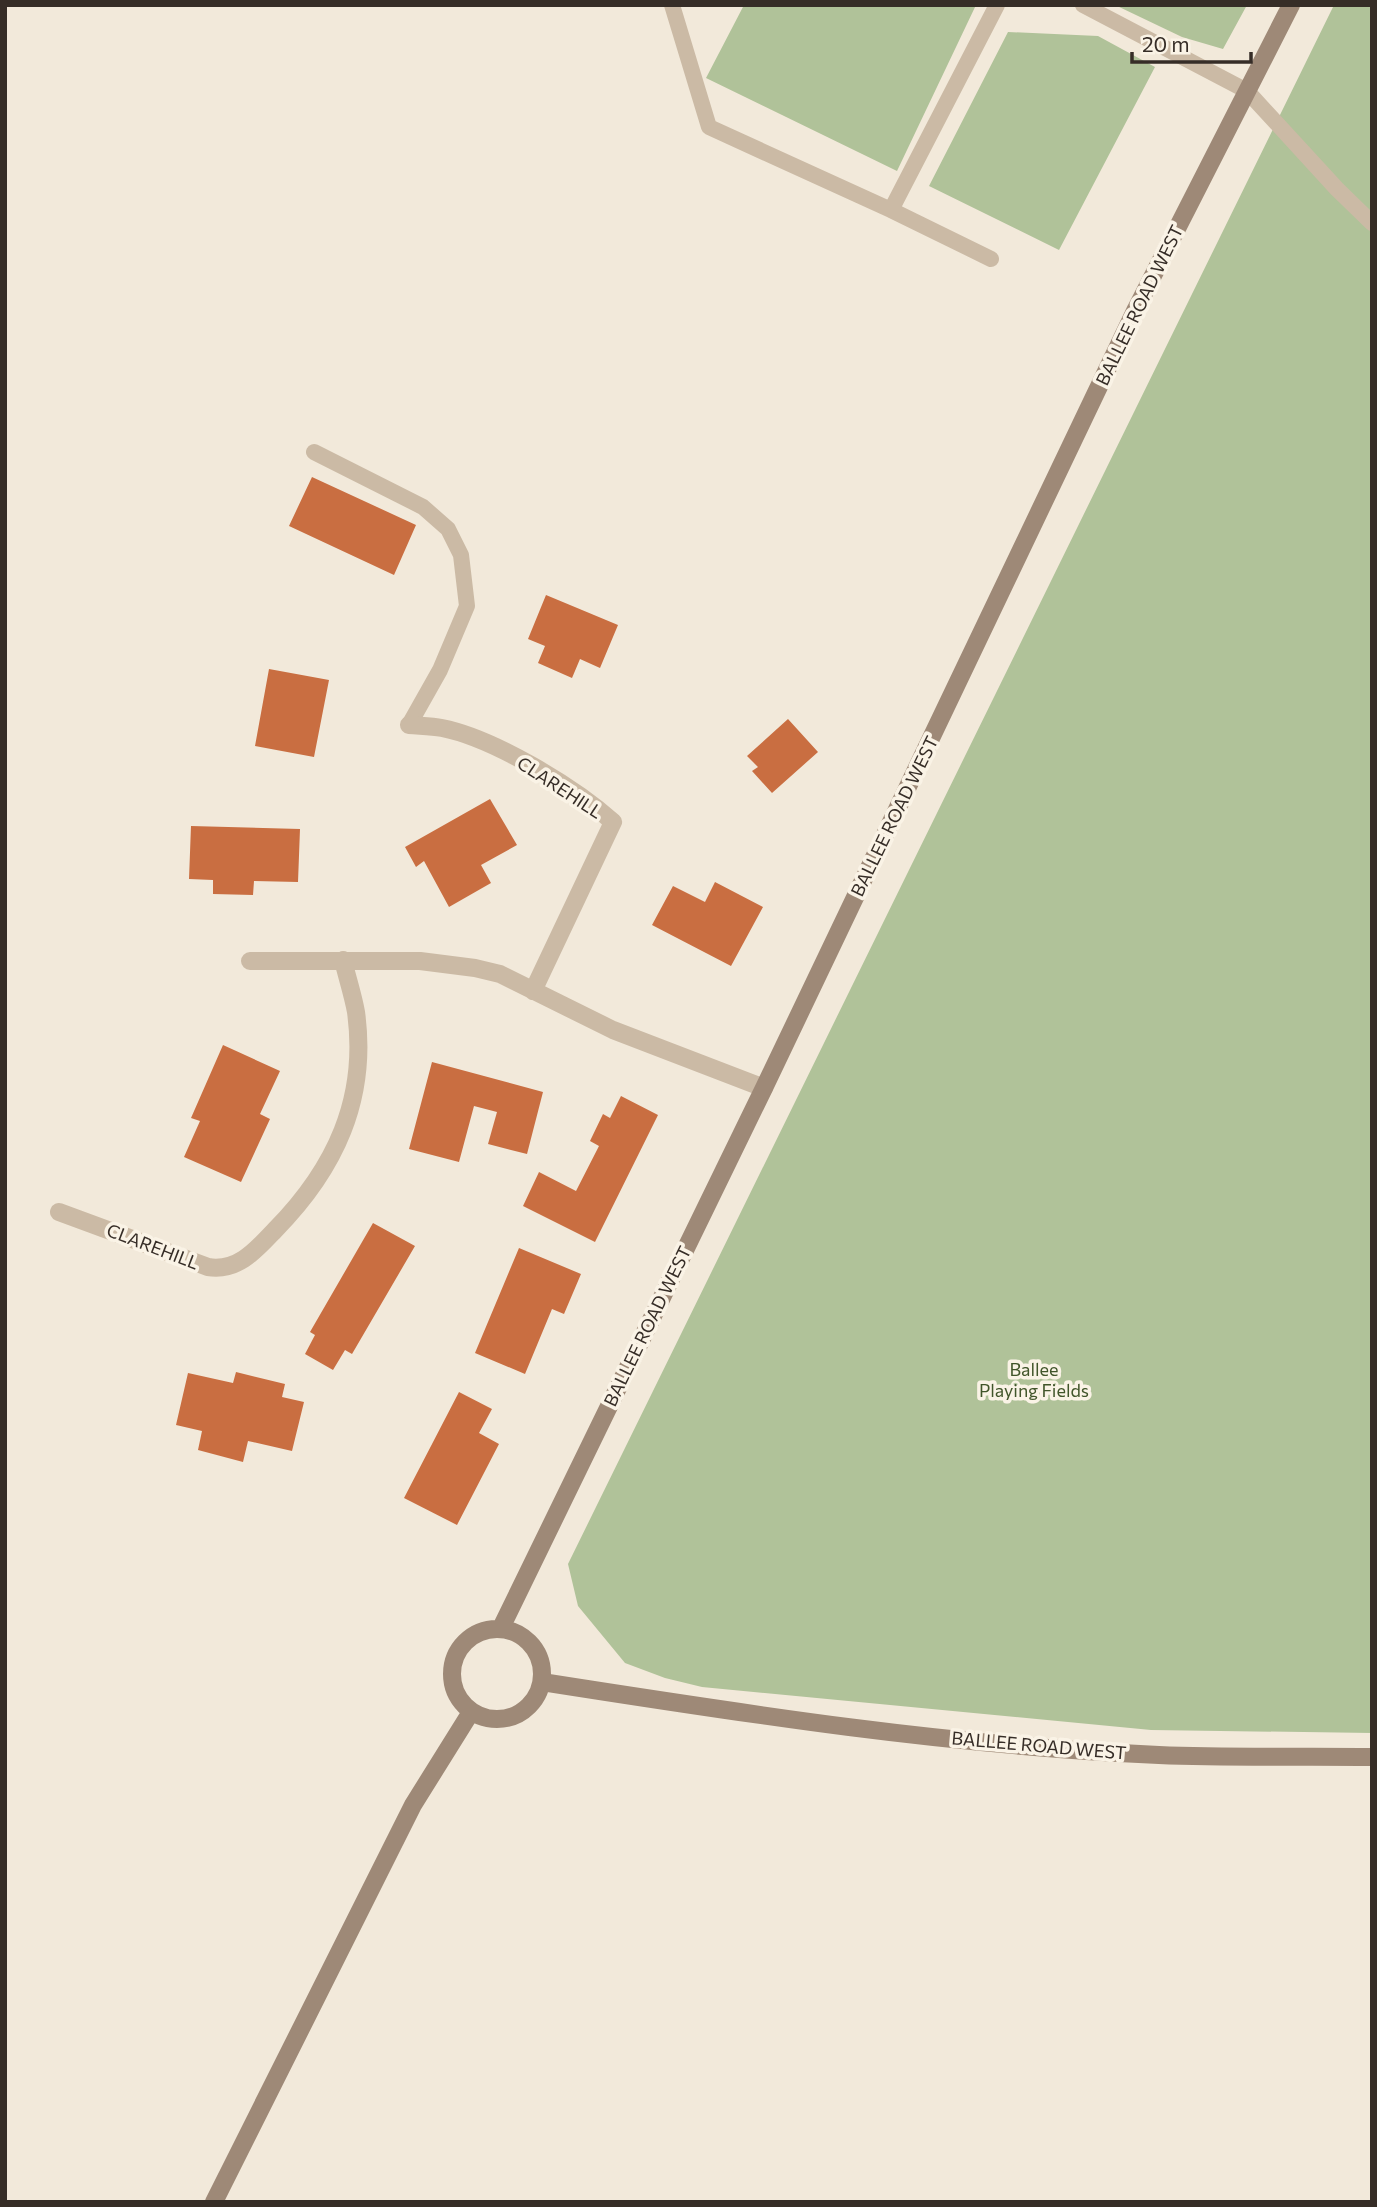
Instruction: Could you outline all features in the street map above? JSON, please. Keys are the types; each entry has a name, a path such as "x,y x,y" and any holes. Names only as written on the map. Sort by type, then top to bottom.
{"street":[{"name":"BALLEE ROAD WEST","path":"500,1628 764,1088 1130,321 1291,5"},
{"name":"CLAREHILL","path":"409,725 442,728 496,748 572,791 613,822 533,991"},
{"name":"CLAREHILL","path":"59,1212 208,1267 217,1268 237,1263 254,1252 294,1212 325,1169 349,1112 356,1084 358,1044 355,1008 343,960"},
{"path":"250,961 420,961 500,974 613,1030 764,1088"},
{"path":"500,1628 515,1632 528,1640 537,1652 542,1667 542,1682 532,1702 515,1716 485,1718 471,1712 460,1701 453,1688 453,1659 461,1645 472,1636 486,1629 500,1628"},
{"name":"BALLEE ROAD WEST","path":"542,1682 798,1722 1013,1744 1159,1755 1372,1757"},
{"path":"214,2202 413,1805 471,1712"}],"lane":[{"path":"672,5 709,127 991,259"},
{"path":"891,210 997,5"},
{"path":"1083,5 1247,91 1372,223"},
{"path":"314,452 423,507 448,529 461,555 467,606 440,670 409,725"}],"green space":[{"path":"744,5 976,5 897,171 706,78"},
{"path":"1115,5 1247,5 1223,49 1182,37"},
{"name":"Ballee Playing Fields","path":"1334,5 1372,5 1372,1733 1151,1730 702,1687 665,1678 625,1663 578,1606 568,1564"},
{"path":"1008,32 1098,36 1155,67 1059,250 929,186"}],"building":[{"path":"312,477 416,525 394,575 289,526"},
{"path":"546,595 618,625 600,668 580,659 572,678 538,663 545,646 528,639"},
{"path":"269,669 329,680 314,757 255,746"},
{"path":"788,719 818,752 772,793 752,771 758,767 747,756"},
{"path":"490,799 517,845 481,865 491,883 449,907 424,861 416,867 405,847"},
{"path":"191,826 300,829 298,882 254,881 253,895 213,894 213,880 189,879"},
{"path":"715,882 763,907 731,966 652,925 673,886 705,902"},
{"path":"223,1045 280,1071 260,1114 270,1119 241,1182 184,1157 200,1121 191,1118"},
{"path":"432,1062 543,1092 527,1154 488,1144 497,1112 474,1106 459,1162 409,1149"},
{"path":"621,1096 658,1115 595,1242 523,1206 539,1172 576,1191 599,1146 590,1141 603,1114 610,1118"},
{"path":"373,1223 415,1246 352,1354 345,1350 333,1370 305,1354 315,1335 310,1332"},
{"path":"519,1248 581,1274 564,1314 552,1309 525,1374 475,1353"},
{"path":"236,1372 285,1384 282,1397 304,1402 292,1451 248,1441 243,1462 198,1450 202,1431 176,1425 188,1373 233,1383"},
{"path":"459,1392 492,1409 479,1433 499,1444 457,1525 404,1498"}]}
